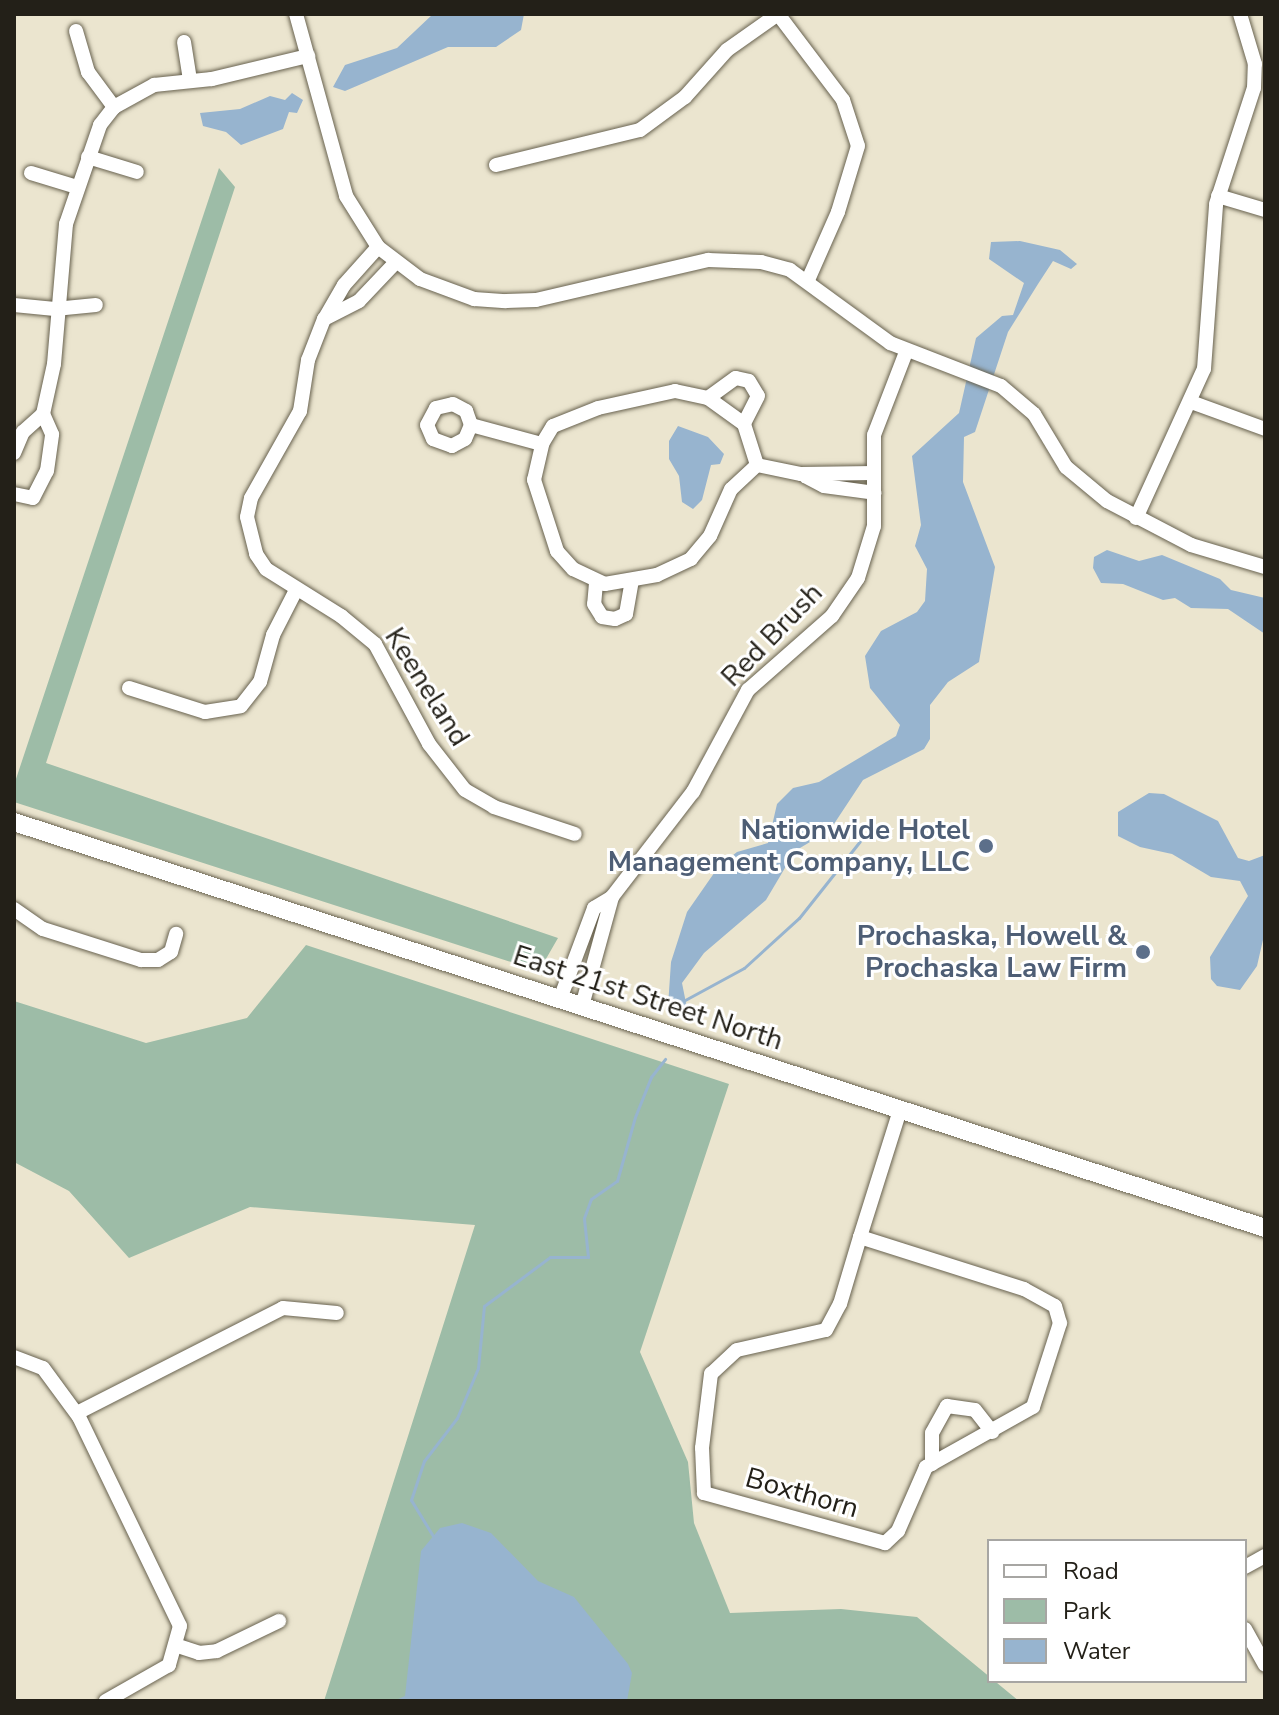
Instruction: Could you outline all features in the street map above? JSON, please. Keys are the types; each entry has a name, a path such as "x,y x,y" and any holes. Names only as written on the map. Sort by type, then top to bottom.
{"main road":[{"name":"East 21st Street North","path":"14,822 1265,1228"}],"street":[{"path":"296,14 346,196 378,247 395,263 445,291 506,301 536,300 708,260 761,262 808,280 865,326 906,352 1001,386 1034,414 1066,467 1136,518 1191,545 1265,567"},
{"path":"496,165 640,130 685,97 727,50 778,14 843,100 858,146 838,212 808,280"},
{"path":"1136,518 1191,402 1208,341 1211,235 1218,196 1254,88 1255,64 1240,14"},
{"path":"76,31 88,72 114,107"},
{"path":"184,42 190,80"},
{"path":"14,494 33,498 44,481 53,452 43,414 54,364 55,309 77,187 88,157 114,107 154,85 308,56"},
{"path":"88,157 137,172"},
{"path":"31,173 77,187"},
{"path":"1218,196 1265,210"},
{"name":"Keeneland","path":"378,247 344,285 324,319 308,360 300,411 251,498 247,517 256,554 266,569 341,616 375,644 429,744 465,790 494,807 575,834"},
{"path":"324,319 359,301 395,263"},
{"path":"14,305 55,309 96,305"},
{"name":"Red Brush","path":"560,999 583,927 594,908 612,897 693,792 748,690 845,598 868,553 875,493 874,435 906,352"},
{"path":"708,398 736,378 749,381 758,396 744,424"},
{"path":"675,391 708,398 744,424 757,465 731,489 710,536 691,559 632,581 596,583 573,569 549,533 534,480 542,444 553,426 598,408 675,391"},
{"path":"1191,402 1265,429"},
{"path":"14,453 23,432 43,414"},
{"path":"471,425 542,444"},
{"path":"757,465 801,474 874,473"},
{"path":"801,474 824,486 875,493"},
{"path":"596,583 594,604 602,617 615,619 626,614 632,581"},
{"path":"129,688 205,712 241,706 260,682 273,635 296,590"},
{"name":"Red Brush","path":"582,1006 612,897"},
{"path":"14,909 43,929 141,960 158,960 171,952 176,934"},
{"path":"900,1110 860,1237 1024,1289 1052,1304 1060,1323 1033,1407 992,1432 932,1464 932,1433 947,1406 975,1410 992,1432"},
{"name":"Boxthorn","path":"860,1237 840,1304 826,1330 737,1350 711,1374 702,1448 704,1493 885,1543 898,1531 915,1485 932,1464"},
{"path":"77,1413 283,1308 337,1313"},
{"path":"14,1357 43,1368 77,1413 180,1626 169,1665 106,1701"},
{"path":"1247,1566 1265,1556"},
{"path":"175,1645 199,1653 217,1651 279,1621"},
{"path":"1247,1633 1265,1665"}],"green space":[{"path":"219,168 235,187 46,763 558,938 539,971 14,802 14,785"},
{"path":"306,945 729,1084 640,1352 688,1462 694,1523 730,1613 841,1609 917,1617 987,1675 987,1683 997,1683 1019,1701 324,1701 475,1225 250,1207 129,1258 69,1191 14,1162 14,1001 146,1043 247,1018"}],"water":[{"path":"433,14 524,14 521,30 496,47 448,47 345,91 333,87 345,65 397,48"},
{"path":"292,93 303,100 297,113 289,112 283,129 241,145 226,132 203,126 200,113 240,109 270,96 285,100"},
{"path":"1020,241 1060,250 1077,264 1071,269 1053,261 1008,332 975,432 964,437 963,482 995,567 979,662 948,682 930,705 930,739 924,749 863,780 830,830 795,851 766,900 704,953 682,983 688,1013 668,1006 671,962 687,912 719,866 737,852 768,843 777,804 793,788 819,782 896,736 900,725 870,688 865,656 881,631 917,612 925,601 927,569 915,546 921,525 912,456 959,413 976,338 1002,316 1013,315 1024,283 989,259 991,242"},
{"path":"678,426 708,437 724,454 720,464 711,465 702,500 693,509 682,502 679,476 669,459 669,441"},
{"path":"1107,550 1139,561 1162,555 1220,579 1231,590 1265,598 1265,634 1228,609 1191,608 1175,598 1163,600 1123,584 1101,583 1093,568 1094,557"},
{"path":"1149,793 1164,794 1218,821 1238,858 1249,861 1265,855 1265,931 1257,966 1240,990 1217,986 1211,979 1210,957 1248,896 1240,881 1211,877 1172,854 1140,847 1118,836 1118,812"},
{"path":"462,1523 491,1533 538,1581 574,1597 628,1664 632,1673 627,1701 394,1701 405,1696 421,1551 440,1528"}],"waterway":[{"path":"685,1000 744,968 799,918 860,841"},
{"path":"433,1536 411,1500 424,1461 457,1418 478,1368 484,1306 550,1257 588,1257 584,1218 591,1199 617,1181 635,1117 651,1077 665,1059"}],"place":[{"name":"Nationwide Hotel Management Company, LLC","path":"986,846"},
{"name":"Prochaska, Howell & Prochaska Law Firm","path":"1143,952"}]}
